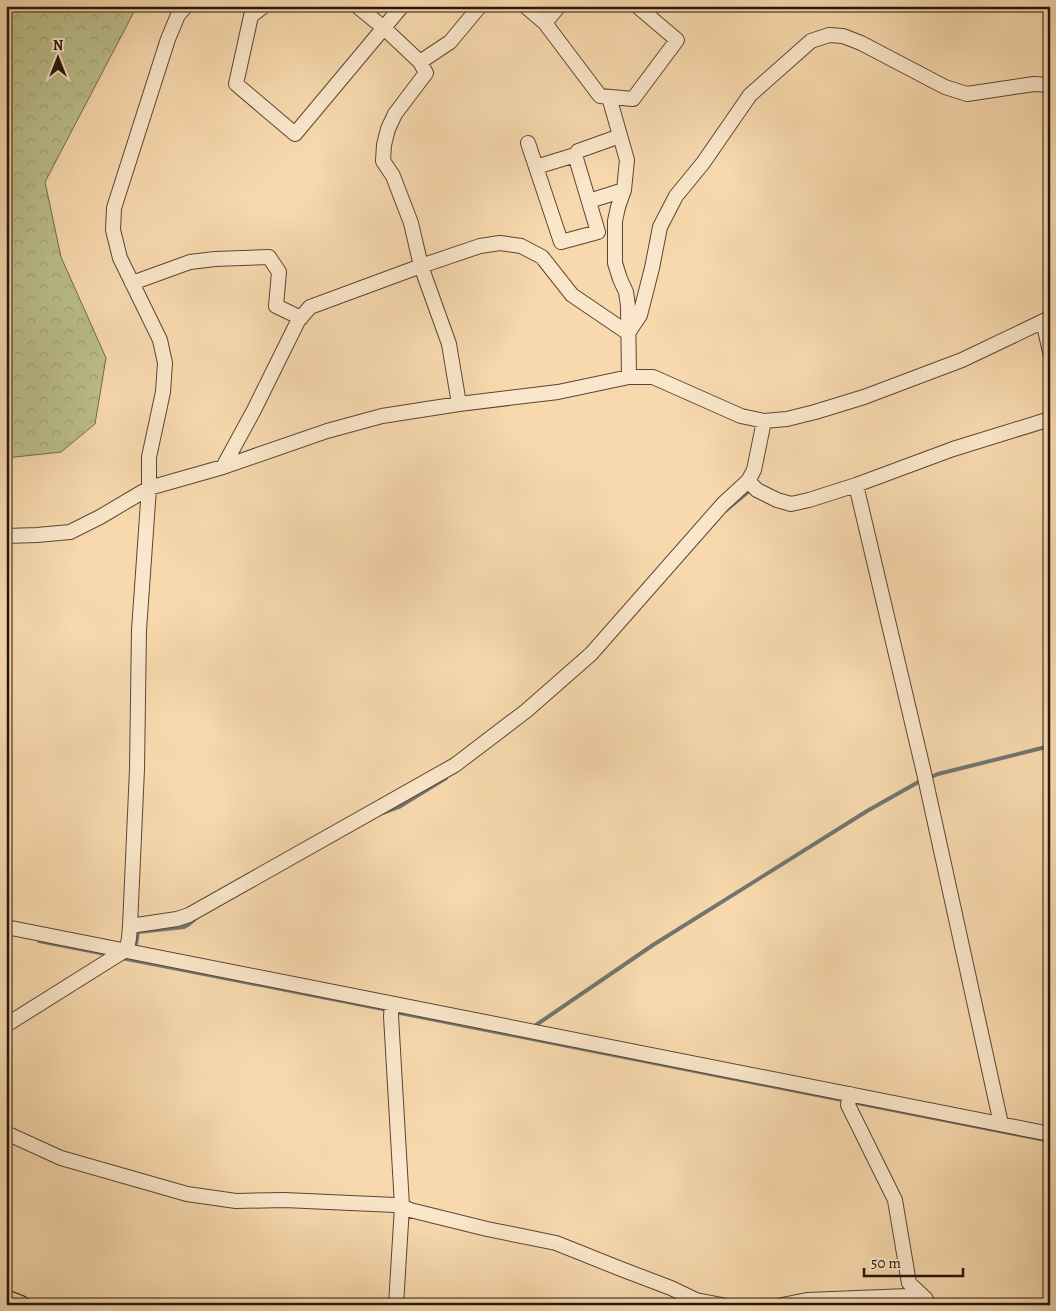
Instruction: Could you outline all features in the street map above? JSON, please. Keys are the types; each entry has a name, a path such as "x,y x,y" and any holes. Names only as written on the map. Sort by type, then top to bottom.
{"main road":[{"path":"6,1299 21,1305"}],"street":[{"path":"6,1025 127,948 130,926 137,769 138,630 149,488 149,457 163,392 165,363 160,340 120,258 113,230 114,208 168,39 178,15 186,6"},
{"path":"264,6 251,16 236,84 295,134 402,6"},
{"path":"357,6 420,62 426,73 395,114 388,129 383,161 393,176 411,223 421,266 449,344 459,404"},
{"path":"420,62 450,42 480,6"},
{"path":"525,6 545,23 600,96 633,99 677,40 638,6"},
{"path":"545,23 560,6"},
{"path":"628,333 640,315 660,227 676,196 703,163 750,95 811,41 829,35 843,36 861,43 945,87 967,94 1034,84 1050,85"},
{"path":"609,97 626,160 624,190 615,221 615,264 626,292 628,306 629,377"},
{"path":"536,167 575,155 578,151 620,136"},
{"path":"528,143 561,242 598,232 575,155"},
{"path":"589,201 624,190"},
{"path":"223,467 254,410 298,321 310,307 480,246 500,243 521,246 542,257 572,295 628,333"},
{"path":"132,283 190,262 269,257 279,272 276,306 301,318"},
{"path":"6,536 70,532 100,518 149,488 223,467 336,428 382,416 558,392 629,377 653,377 741,416 764,422 788,419 864,398 962,360 1046,319 1050,352"},
{"path":"748,481 757,490 777,500 792,504 856,485 953,449 1050,420"},
{"path":"130,926 177,919 189,915 455,765 526,711 591,654 723,504 748,481 754,470 764,422"},
{"path":"856,485 925,778 1002,1124"},
{"path":"6,927 117,955 849,1099 1002,1124 1050,1134"},
{"path":"392,1009 402,1206 396,1305"},
{"path":"849,1099 895,1200 909,1283 926,1299 926,1305"},
{"path":"6,1132 61,1158 187,1194 236,1201 284,1200 395,1205 468,1224 556,1243 671,1288 696,1300 722,1305"},
{"path":"782,1305 807,1300 908,1296 916,1290"}],"green space":[{"path":"6,6 137,6 45,182 61,257 106,358 95,424 61,452 6,458"}],"waterway":[{"path":"725,511 748,492"},
{"path":"929,778 938,774 1050,746"},
{"path":"383,813 399,807 446,778"},
{"path":"536,1025 653,945 867,811 922,780"},
{"path":"136,944 138,932 184,927 196,918"},
{"path":"39,941 111,955"},
{"path":"122,958 388,1010"},
{"path":"395,1012 1050,1141"}]}
